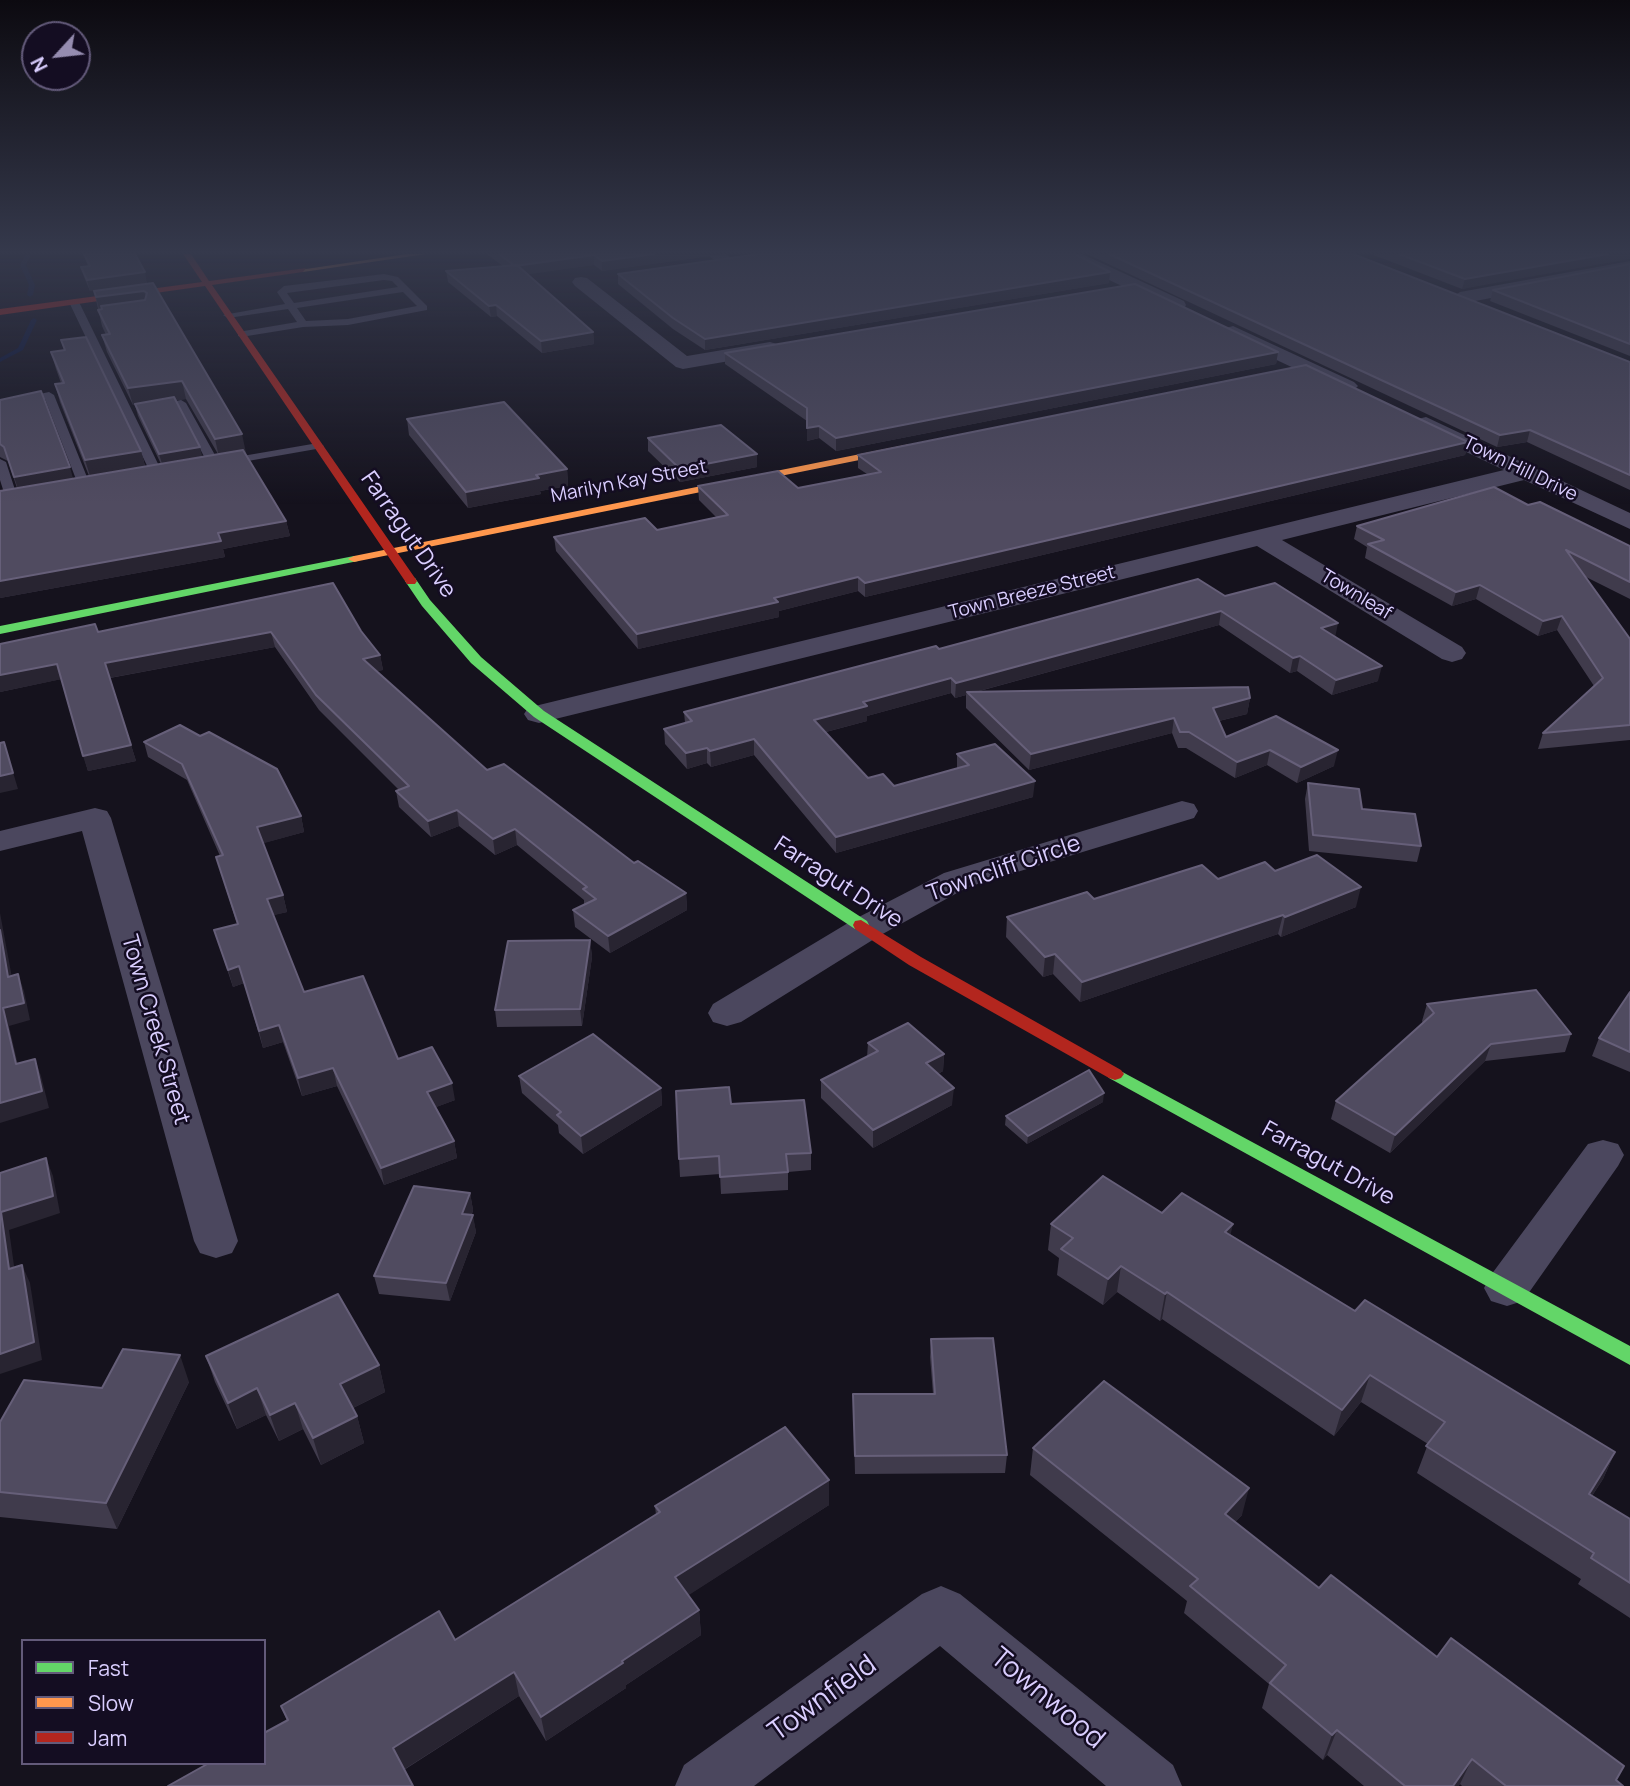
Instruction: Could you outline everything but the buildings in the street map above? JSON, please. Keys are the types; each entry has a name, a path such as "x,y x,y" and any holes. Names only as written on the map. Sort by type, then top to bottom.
{"street":[{"name":"Farragut Drive","path":"243,337 426,603 476,660 539,714 915,961 1630,1356"},
{"path":"651,337 683,363 793,345"},
{"path":"1244,337 1368,396"},
{"path":"1279,372 1307,367"},
{"name":"Town Hill Drive","path":"1405,414 1630,522"},
{"name":"Marilyn Kay Street","path":"0,630 924,444"},
{"name":"Town Breeze Street","path":"539,714 1527,472"},
{"name":"Townleaf","path":"1260,537 1452,653"},
{"name":"Towncliff Circle","path":"727,1013 866,928 956,880 1182,811"},
{"name":"Town Creek Street","path":"0,841 95,818 216,1241"},
{"path":"1507,1288 1603,1155"},
{"name":"Townfield","path":"705,1786 941,1612"},
{"name":"Townwood","path":"941,1612 1152,1786"}],"lane":[{"path":"91,337 157,474"},
{"path":"0,409 11,403 49,395 85,487"},
{"path":"127,412 181,403 208,465 318,446"},
{"path":"0,462 12,499"}],"waterway":[{"path":"0,360 21,349 26,337"}],"traffic: fast":[{"path":"0,630 354,559"},
{"path":"411,581 426,603 476,660 539,714 861,925"},
{"path":"1115,1074 1630,1356"}],"traffic: slow":[{"path":"354,559 910,447"}],"traffic: jam":[{"path":"244,337 411,581"},
{"path":"861,925 915,961 1115,1074"}]}
